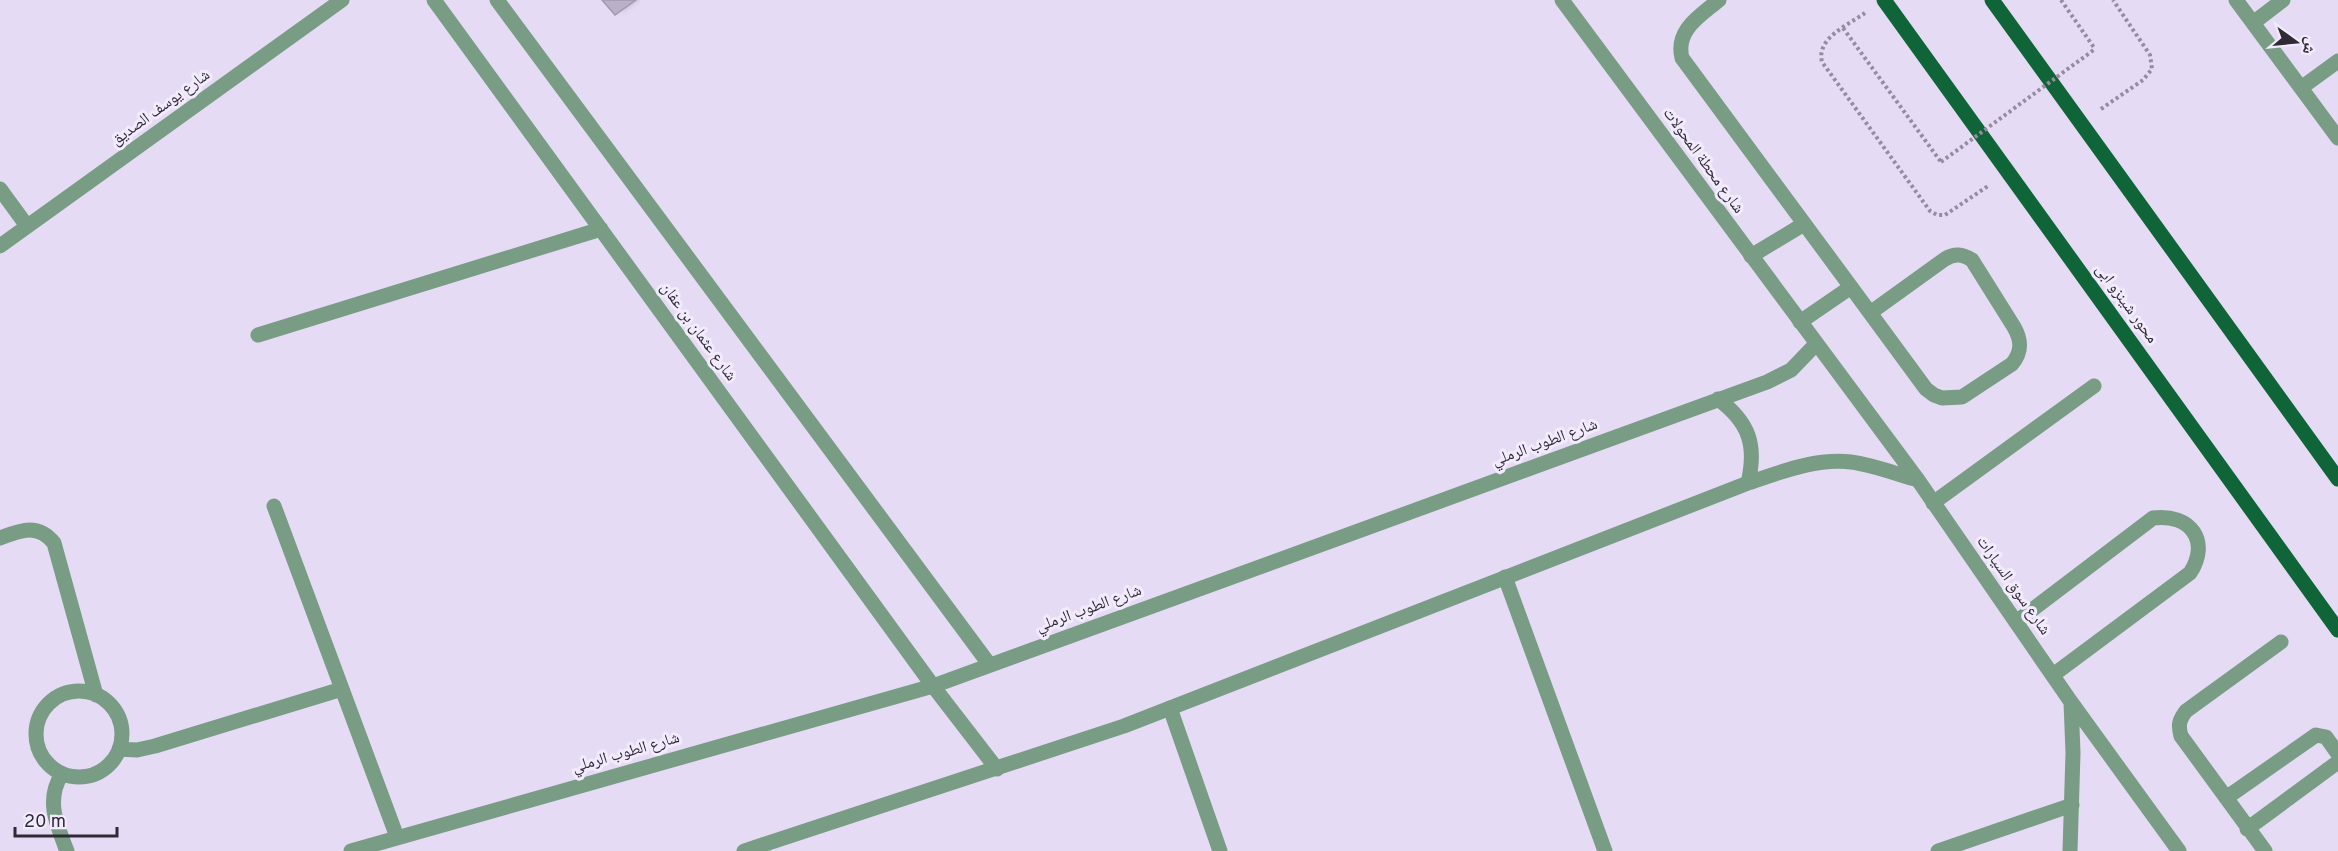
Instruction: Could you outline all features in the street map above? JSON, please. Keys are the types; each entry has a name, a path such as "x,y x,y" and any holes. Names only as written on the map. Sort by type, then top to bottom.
{"main road":[{"path":"1992,0 2338,479"},
{"name":"محور شينزو ابى","path":"1878,4 2008,172 2338,630"}],"street":[{"name":"شارع يوسف الصديق","path":"0,246 342,0"},
{"name":"شارع عثمان بن عفان","path":"434,0 933,686 997,769"},
{"path":"497,0 989,664"},
{"name":"شارع محطة المحولات","path":"1562,0 1816,344"},
{"path":"1719,0 1684,31 1680,42 1682,58 1926,389 1942,398 1962,398 2012,364 2018,357 2021,347 2014,327 1972,260 1958,254 1945,259 1870,313"},
{"path":"2236,0 2338,138"},
{"path":"2253,23 2283,0"},
{"path":"2301,88 2338,61"},
{"path":"0,189 27,226"},
{"path":"1751,256 1804,224"},
{"path":"258,335 601,229"},
{"path":"1800,322 1851,287"},
{"name":"شارع الطوب الرملي","path":"351,851 933,686 1779,377 1801,361 1816,344"},
{"name":"شارع سوق السيارات","path":"1816,344 1918,480 2071,702 2177,850"},
{"path":"1933,503 2094,386"},
{"path":"1718,399 1741,420 1748,435 1752,451 1748,483"},
{"path":"744,851 997,769 1170,708 1748,483 1801,466 1826,462 1852,462 1918,480"},
{"path":"274,506 397,837"},
{"path":"2016,622 2153,518 2166,516 2179,518 2190,526 2197,537 2199,549 2197,562 2190,573 2053,675"},
{"path":"0,538 23,529 32,529 41,531 54,543 96,694"},
{"path":"1505,577 1605,851"},
{"path":"2265,851 2181,736 2179,728 2180,718 2186,711 2281,642"},
{"path":"119,749 137,750 154,746 342,689"},
{"path":"81,691 96,694 116,711 122,736 119,749 112,762 89,776 75,777 62,774 49,766 40,754 36,740 36,724 42,711 53,700 66,693 81,691"},
{"path":"2070,851 2071,702"},
{"path":"1170,708 1220,851"},
{"path":"2226,798 2316,735 2326,737 2338,754"},
{"path":"2247,829 2338,762"},
{"path":"62,774 55,789 53,802 54,816 67,851"},
{"path":"1938,851 2072,805"}],"path":[{"path":"1843,28 1941,162 2095,49 2061,0"},
{"path":"2080,123 2143,80 2152,69 2150,55 2113,0"},
{"path":"1878,4 1823,45 1820,54 1822,62 1930,212 1945,215 2008,172"}],"building":[{"path":"602,0 636,0 615,15"}]}
